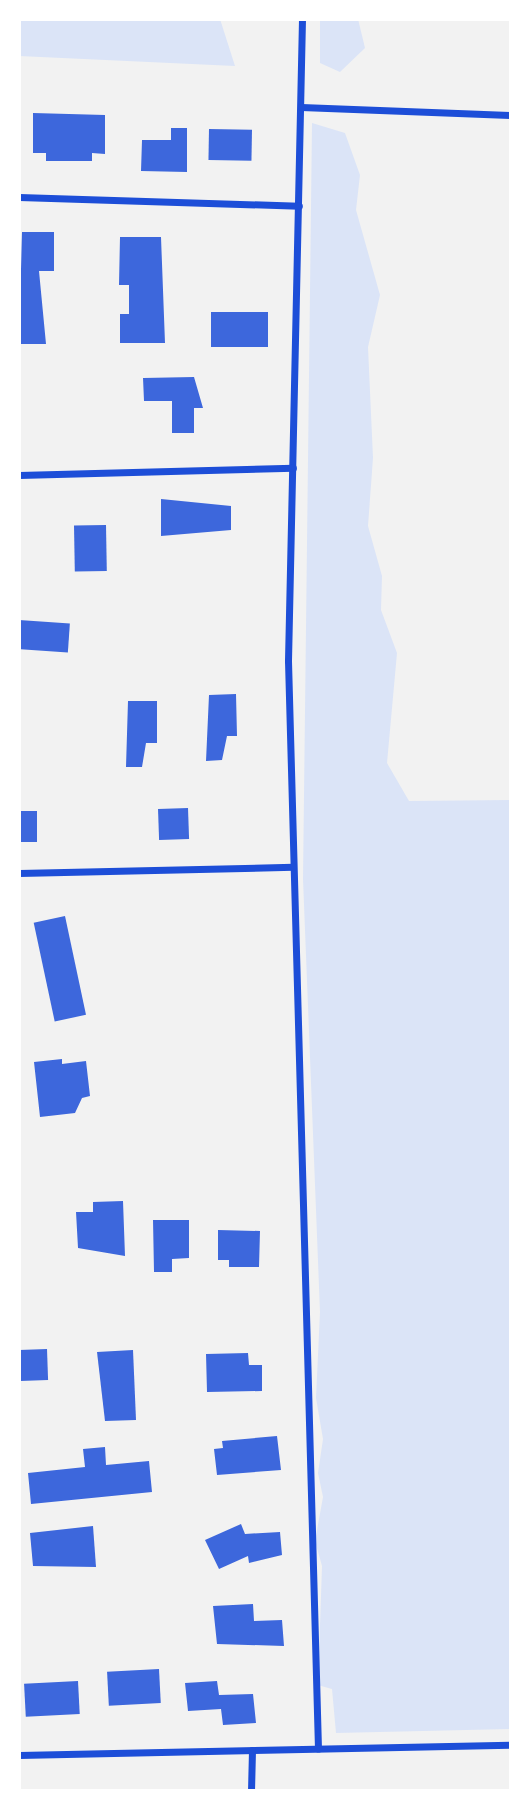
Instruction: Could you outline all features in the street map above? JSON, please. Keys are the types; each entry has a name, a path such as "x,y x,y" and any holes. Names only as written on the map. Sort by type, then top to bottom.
{"street":[{"path":"302,19 293,468 293,867 318,1749"},
{"path":"301,107 511,116"},
{"path":"19,197 299,206"},
{"path":"19,475 293,468"},
{"path":"19,873 293,867"},
{"path":"19,1755 511,1745"},
{"path":"251,1791 252,1750"}],"shaded area":[{"path":"19,19 220,19 235,66 19,56"},
{"path":"320,19 358,19 365,48 340,72 320,63"},
{"path":"312,123 345,133 360,175 356,210 380,295 368,347 373,458 368,526 382,576 381,610 397,653 387,763 409,801 511,800 511,1729 336,1733 332,1689 318,1685 322,1566 315,1541 323,1497 318,1473 323,1439 316,1398 320,1312 303,879"}],"building":[{"path":"33,113 105,115 105,154 92,153 92,161 46,161 46,153 33,153"},
{"path":"171,128 187,128 187,172 141,171 142,140 171,140"},
{"path":"209,129 252,130 251,161 208,160"},
{"path":"22,232 54,232 54,271 39,271 46,344 19,344"},
{"path":"120,237 161,237 165,343 120,343 120,314 129,314 129,285 119,285"},
{"path":"211,312 268,312 268,347 211,347"},
{"path":"194,377 203,408 194,408 194,433 172,433 172,401 144,401 143,378"},
{"path":"161,499 231,506 231,530 161,536"},
{"path":"106,525 107,571 75,572 74,526"},
{"path":"19,620 70,624 68,652 19,649"},
{"path":"236,694 237,736 227,736 222,760 206,761 209,695"},
{"path":"128,701 157,701 157,743 146,743 142,767 126,767"},
{"path":"188,808 189,839 159,840 158,809"},
{"path":"19,811 37,811 37,842 19,842"},
{"path":"65,916 86,1015 55,1021 34,923"},
{"path":"62,1059 62,1064 86,1061 90,1096 82,1098 75,1113 40,1117 34,1062"},
{"path":"123,1201 125,1256 78,1248 76,1212 93,1212 93,1202"},
{"path":"153,1220 189,1220 189,1258 172,1259 172,1272 154,1272"},
{"path":"218,1230 260,1231 259,1267 229,1267 229,1260 218,1260"},
{"path":"47,1349 48,1380 20,1381 19,1350"},
{"path":"133,1350 136,1420 105,1421 97,1352"},
{"path":"248,1353 249,1365 262,1365 262,1391 207,1392 206,1354"},
{"path":"277,1436 281,1470 217,1475 214,1449 223,1448 222,1441"},
{"path":"105,1447 106,1465 149,1461 152,1492 31,1504 28,1473 85,1467 83,1449"},
{"path":"241,1524 245,1534 280,1532 282,1555 249,1563 248,1556 219,1569 205,1540"},
{"path":"93,1526 96,1567 33,1566 30,1533"},
{"path":"253,1604 254,1621 282,1620 284,1646 217,1644 213,1606"},
{"path":"159,1669 161,1703 109,1706 107,1672"},
{"path":"78,1681 80,1714 26,1717 24,1684"},
{"path":"217,1681 219,1695 253,1694 256,1723 223,1725 221,1709 188,1711 185,1683"}]}
